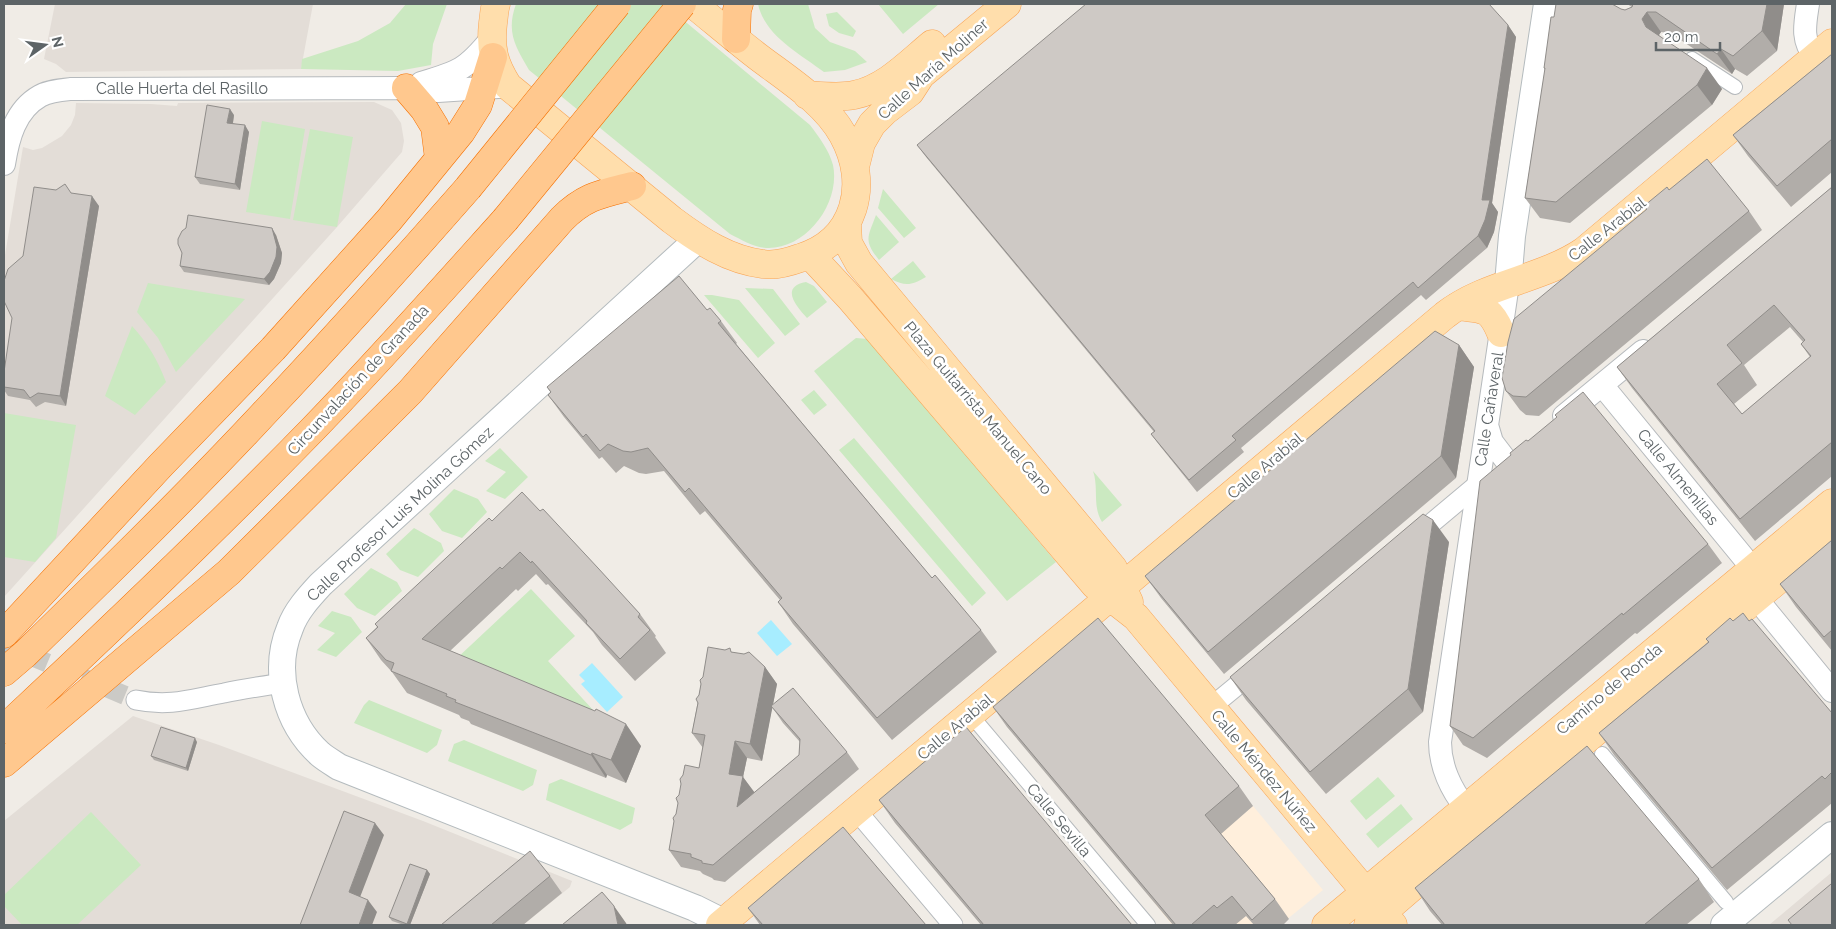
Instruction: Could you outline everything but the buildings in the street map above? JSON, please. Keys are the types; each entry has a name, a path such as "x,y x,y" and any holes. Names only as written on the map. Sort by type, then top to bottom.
{"highway":[{"path":"4,672 25,654 151,530 269,408 375,294 468,188 617,4"},
{"name":"Circunvalación de Granada","path":"4,729 189,554 313,429 413,323 505,220 682,4"},
{"path":"736,40 739,4"},
{"path":"4,634 160,465 273,349 389,220 439,160 474,112 496,87 492,48"},
{"path":"406,88 424,108 435,127 439,160"},
{"path":"4,763 229,572 410,392 575,206 592,196 632,186"}],"main road":[{"path":"492,48 496,4"},
{"path":"496,87 632,186 698,240 739,260 765,264 789,262 810,256 827,245 847,224 855,199 855,167 847,142 839,128 808,95 692,4"},
{"name":"Calle María Moliner","path":"808,95 853,96 868,91 889,79 980,4"},
{"name":"Calle María Moliner","path":"855,167 861,143 872,124 910,92 921,76 1007,4"},
{"name":"Calle Cañaveral","path":"1508,284 1511,250 1547,4"},
{"name":"Calle Arabial","path":"724,924 856,810 1445,315 1481,294 1560,265 1584,251 1824,50"},
{"name":"Plaza Guitarrista Manuel Cano","path":"810,256 850,298 1095,585 1116,592 1113,568 1106,559 866,273 850,248 846,234 847,224"},
{"name":"Calle Profesor Luis Molina Gómez","path":"698,240 321,584 303,605 290,627 283,652 282,683 289,710 302,734 322,756 339,767 686,904 724,924"},
{"path":"1458,306 1477,308 1486,312 1497,324 1501,333"},
{"name":"Camino de Ronda","path":"1326,925 1832,503"},
{"name":"Camino de Ronda","path":"1381,921 1499,812 1832,535"},
{"path":"1106,559 1119,560 1147,552 1162,553"},
{"name":"Calle Méndez Núñez","path":"1116,592 1365,892 1381,921"},
{"path":"1725,914 1832,835"}],"street":[{"path":"1808,4 1804,34 1809,50 1824,50"},
{"name":"Calle Huerta del Rasillo","path":"406,88 458,72 492,48"},
{"path":"1680,51 1735,87"},
{"name":"Calle Huerta del Rasillo","path":"4,164 12,130 19,116 28,105 41,96 57,91 93,88 406,88 438,91 496,87"},
{"name":"Calle Cañaveral","path":"1466,808 1448,780 1440,752 1440,742 1508,284"},
{"path":"1548,430 1662,335"},
{"name":"Calle Almenillas","path":"1602,385 1753,569"},
{"path":"1402,548 1515,457 1491,439 1487,422"},
{"path":"1753,569 1756,598 1832,691"},
{"path":"1211,707 1268,660"},
{"path":"136,700 160,704 186,702 282,683"},
{"name":"Calle Sevilla","path":"970,714 1148,925"},
{"path":"1602,754 1725,914"},
{"path":"1466,808 1499,812"},
{"path":"856,810 952,925"}],"shaded area":[{"path":"55,4 313,4 301,69 66,72 56,64 44,59"},
{"path":"374,102 392,110 401,123 404,141 402,152 337,227 4,597 4,261 23,147 33,150 42,148 62,136 71,125 75,115 76,103 177,106 178,103"},
{"path":"133,716 219,745 423,821 572,881 570,887 523,925 4,925 4,821"},
{"path":"1253,806 1323,890 1280,925 1172,925 1148,895"},
{"path":"1832,872 1832,925 1769,925"}],"green space":[{"path":"406,4 447,4 433,44 431,65 398,71 301,69 302,59 358,41 390,23"},
{"path":"516,4 664,4 810,125 817,134 831,159 834,180 832,194 818,222 807,233 781,247 766,248 757,246 730,234 529,70 516,46 512,31 513,14"},
{"path":"758,4 808,4 815,28 830,42 855,51 867,62 845,70 824,72 775,35 762,15"},
{"path":"878,4 939,4 903,34"},
{"path":"837,12 856,31 853,37 839,33 829,26 826,14"},
{"path":"262,121 305,129 290,219 246,212"},
{"path":"310,129 353,137 337,227 293,220"},
{"path":"883,189 916,228 904,238 878,208"},
{"path":"876,215 899,242 879,260 871,248 868,238"},
{"path":"913,261 926,277 909,284 891,279"},
{"path":"806,282 814,286 827,302 807,318 795,303 792,293 793,288"},
{"path":"148,283 245,299 176,372 158,338 137,312"},
{"path":"745,288 773,289 800,324 785,336"},
{"path":"704,295 739,300 775,343 758,358"},
{"path":"132,326 152,352 166,382 135,415 105,396"},
{"path":"856,338 868,339 1056,562 1007,601 814,371"},
{"path":"814,390 827,405 814,415 801,400"},
{"path":"4,413 76,425 56,538 35,562 4,557"},
{"path":"854,438 986,593 972,606 839,450"},
{"path":"500,448 528,477 505,499 486,491 506,472 485,461"},
{"path":"1093,471 1122,505 1102,522 1097,510 1096,484"},
{"path":"454,489 478,499 487,512 462,538 442,531 429,514"},
{"path":"414,528 441,543 444,551 418,577 400,570 386,554"},
{"path":"371,568 397,582 402,591 375,616 357,608 344,594"},
{"path":"531,589 575,636 548,661 605,723 455,660"},
{"path":"332,611 351,617 362,632 336,657 317,650 335,633 318,626"},
{"path":"369,700 442,730 437,745 427,753 354,723"},
{"path":"464,740 537,770 533,785 523,791 448,761 454,744"},
{"path":"1378,777 1395,796 1366,820 1350,801"},
{"path":"561,779 635,808 632,823 620,830 546,800 549,784"},
{"path":"1401,804 1413,819 1378,848 1366,834"},
{"path":"91,812 141,865 77,925 22,925 4,906 4,895"}],"water":[{"path":"771,620 792,644 777,656 757,633"},
{"path":"592,663 623,697 607,712 581,684 585,681 579,675"}],"tunnel":[{"path":"4,645 136,700"}]}
